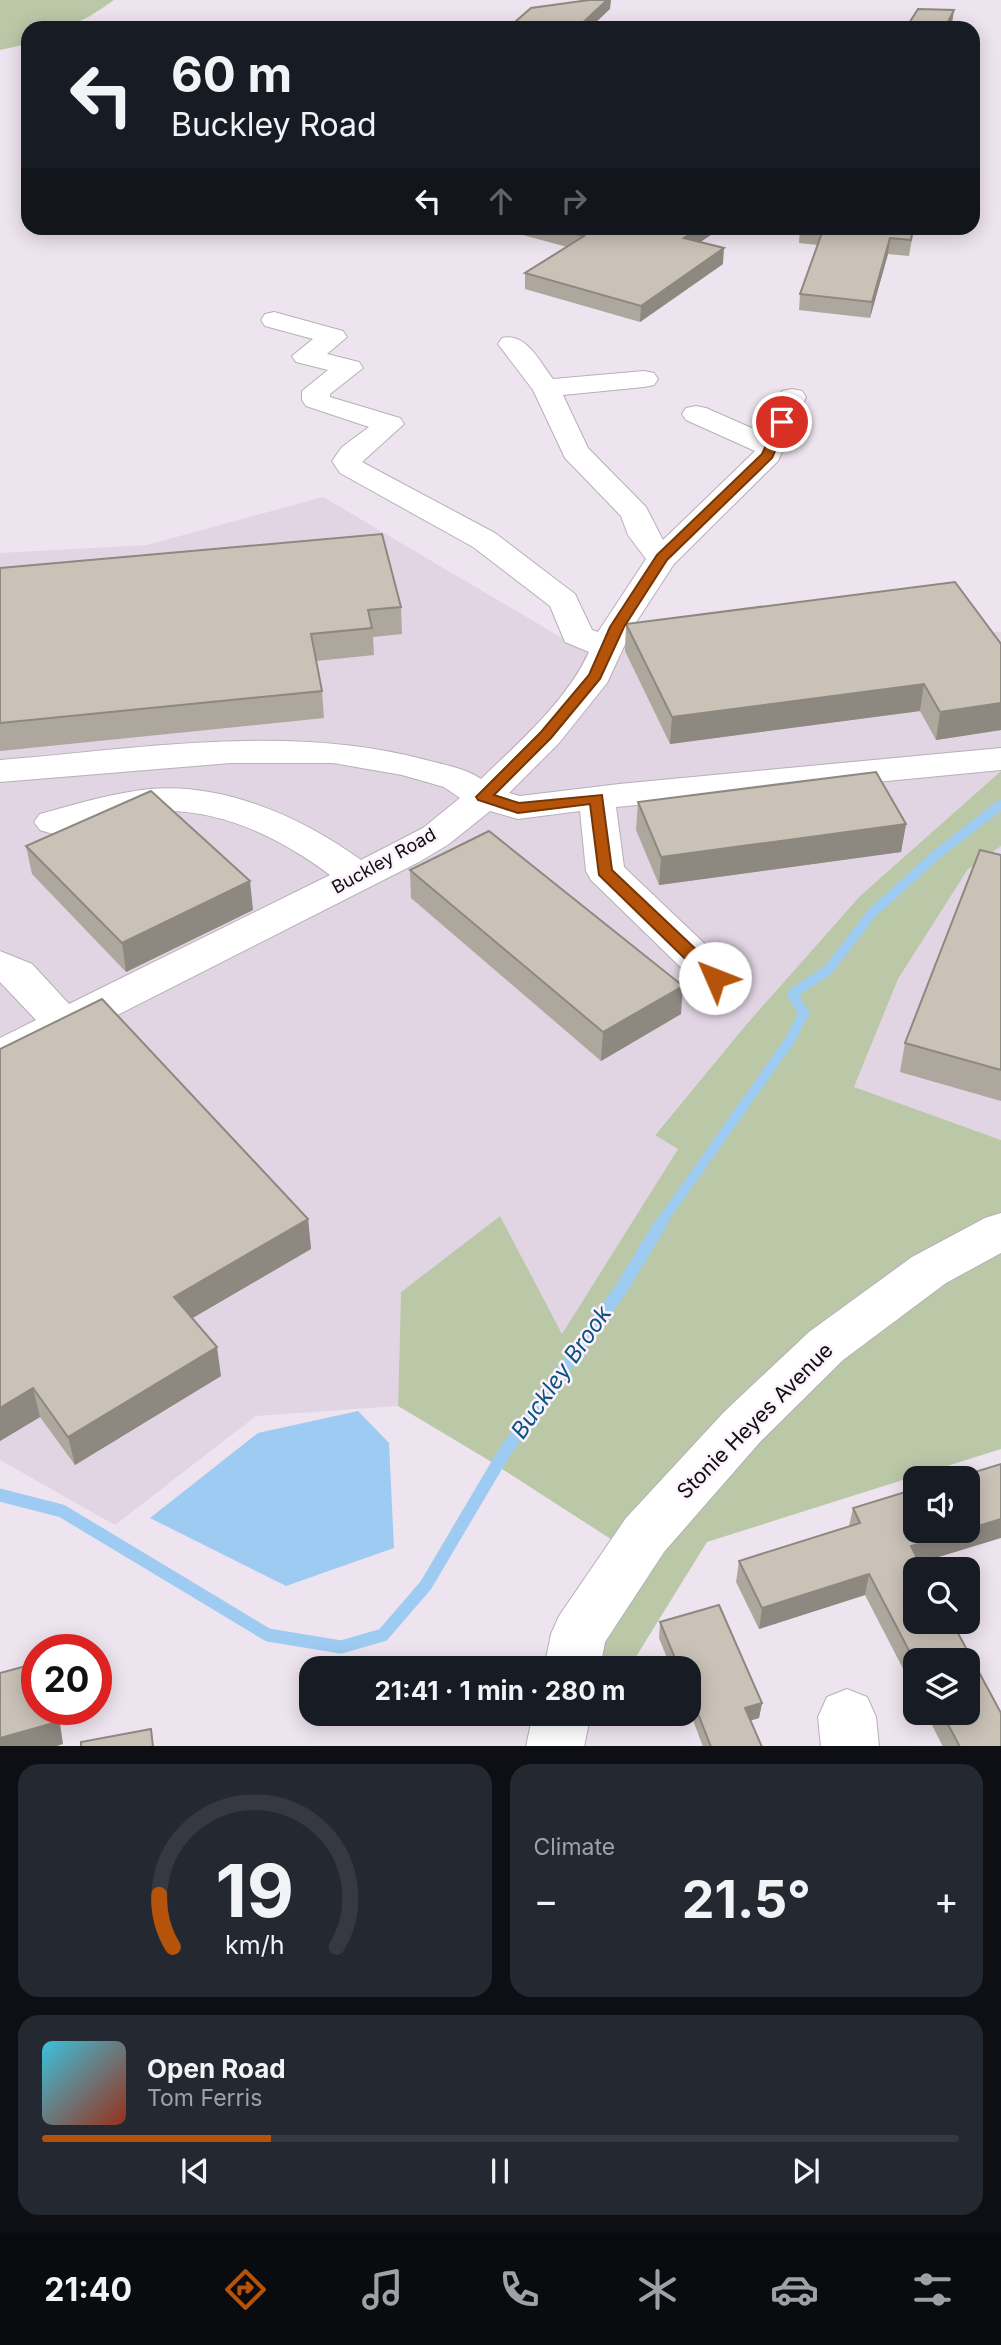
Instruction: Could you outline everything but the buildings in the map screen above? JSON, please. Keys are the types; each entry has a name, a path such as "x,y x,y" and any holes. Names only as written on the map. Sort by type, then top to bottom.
{"street":[{"path":"274,320 334,337 305,356 349,368 316,391 316,400 390,424 352,453 347,461 350,467 484,540 564,601 574,621 577,635 607,648"},
{"path":"511,344 546,388 575,452 635,513 643,535 662,558"},
{"path":"546,388 644,379"},
{"name":"Buckley Road","path":"0,1056 436,836 484,797 546,735 595,676 617,627 662,558 768,455 792,397"},
{"path":"696,414 771,447"},
{"path":"0,771 231,752 333,752 405,765 457,779 484,797 518,808 597,798 1001,760"},
{"path":"597,798 605,872 715,978"},
{"path":"53,822 161,800 205,802 253,816 331,856 358,877"},
{"path":"0,965 18,974 63,1024"},
{"name":"Stonie Heyes Avenue","path":"574,1656 579,1634 645,1535 742,1427 836,1338 929,1270 1001,1231"},
{"path":"555,1746 559,1726"}],"shaded area":[{"path":"323,497 579,648 618,643 1001,632 1001,771 860,896 745,1026 655,1134 678,1149 562,1335 500,1216 401,1292 398,1406 256,1416 115,1525 0,1460 0,553 147,545"},
{"path":"1001,846 1001,1140 853,1087 898,979 968,868"}],"green space":[{"path":"0,0 114,0 80,21 21,21 21,46 0,50"},
{"path":"1001,771 1001,846 968,869 898,979 854,1087 1001,1140 1001,1449 947,1466 903,1466 903,1480 707,1542 636,1656 595,1656 620,1545 398,1406 401,1292 500,1216 562,1334 678,1149 655,1135 745,1026 860,896"}],"water":[{"path":"358,1411 389,1443 394,1548 286,1586 150,1518 258,1433"}],"waterway":[{"name":"Buckley Brook","path":"996,808 1001,804"},
{"name":"Buckley Brook","path":"660,1224 790,1040 804,1013 792,994 828,970 872,913 936,855 999,806"},
{"name":"Buckley Brook","path":"0,1495 62,1511 268,1635 341,1647 383,1635 426,1585 504,1453 623,1286 661,1223"}],"route":[{"path":"715,978 605,872 597,798 518,808 484,797 546,735 595,676 617,627 662,558 768,455 782,422"}]}
